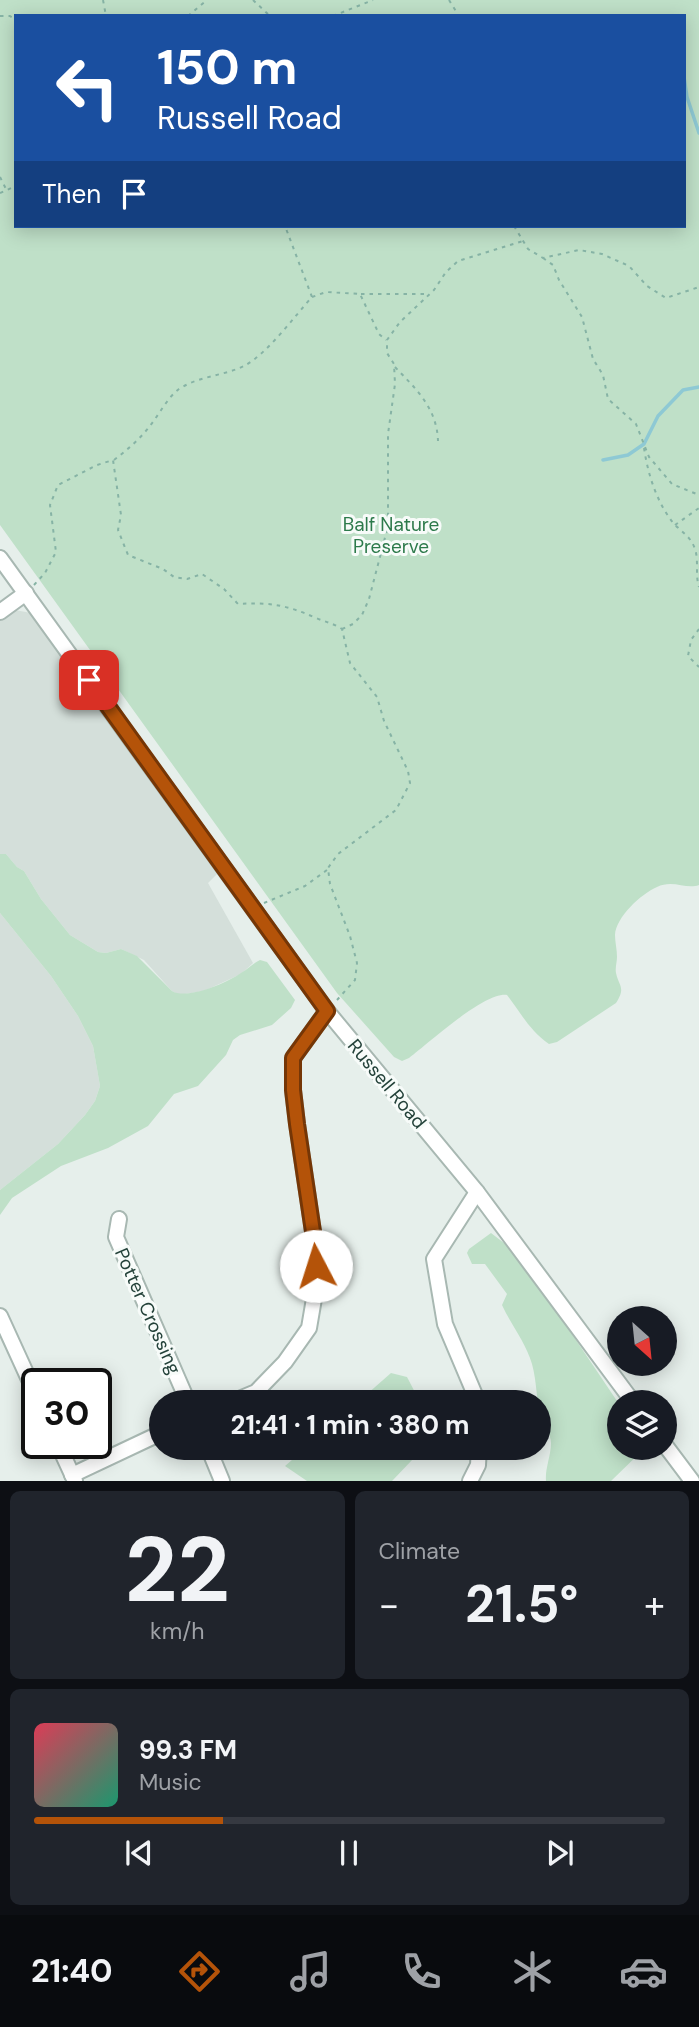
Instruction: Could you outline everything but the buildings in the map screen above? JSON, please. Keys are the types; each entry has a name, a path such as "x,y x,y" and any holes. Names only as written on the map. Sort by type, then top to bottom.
{"street":[{"name":"Russell Road","path":"0,558 327,1011 477,1192 624,1390"},
{"path":"0,612 26,593"},
{"path":"258,1390 285,1362 309,1328 316,1287 315,1245 293,1090 293,1058 327,1011"},
{"path":"473,1390 445,1324 434,1259 477,1192"},
{"name":"Potter Crossing","path":"119,1219 116,1237 183,1390"},
{"path":"0,1316 24,1368"},
{"path":"65,1459 73,1478 149,1439"},
{"path":"213,1460 222,1481"},
{"path":"470,1481 478,1460"},
{"path":"676,1460 692,1481"}],"path":[{"path":"190,14 207,0"},
{"path":"253,0 268,14"},
{"path":"338,14 373,0"},
{"path":"0,177 7,190"},
{"path":"0,193 14,187"},
{"path":"286,228 312,297"},
{"path":"515,228 528,249 553,265 582,317 593,359 603,374 608,399 636,424 649,457 671,484 699,495"},
{"path":"438,441 438,426 431,408 394,366 387,353 387,340 400,322 430,294 458,261 523,241"},
{"path":"543,257 579,250 602,254 629,266 647,286 666,298 699,287"},
{"path":"26,593 46,573 56,551 50,505 58,485 97,464 113,460 131,447 178,390 200,379 223,375 247,364 270,345 312,297 326,292 430,294"},
{"path":"360,294 379,334 387,340"},
{"path":"342,629 353,624 362,615 374,588 388,526 388,434 395,384 394,366"},
{"path":"644,444 647,470 661,504 695,549 699,587"},
{"path":"113,460 121,515 118,530 128,555 163,569 174,577 187,579 202,574 224,589 238,604 287,606 342,629 350,663 377,697 384,721 408,771 410,783 396,810 338,854 328,870 305,886 252,907"},
{"path":"676,525 699,508"},
{"path":"699,629 691,640 688,656 699,667"},
{"path":"327,1011 355,980 357,963 350,936 330,884 328,870"}],"shaded area":[{"path":"15,610 31,613 218,873 208,883 253,963 241,974 204,991 179,995 172,991 144,960 121,949 98,952 70,935 41,899 24,871 6,854 0,854 0,621"},
{"path":"0,913 51,976 78,1016 93,1046 100,1086 95,1101 85,1115 58,1144 0,1190"}],"green space":[{"name":"Balf Nature Preserve","path":"0,0 699,0 699,885 668,884 657,887 644,895 625,914 616,928 615,935 616,971 621,990 619,998 616,1003 557,1042 549,1044 542,1039 507,995 497,996 471,1010 402,1061 394,1057 337,993 0,525"},
{"path":"0,854 6,854 24,871 41,899 70,935 98,952 121,949 137,956 172,991 187,993 207,989 235,977 260,960 267,962 295,1000 291,1008 272,1025 240,1035 233,1040 226,1055 198,1086 174,1094 148,1126 108,1148 61,1166 12,1198 0,1215 0,1190 58,1144 85,1115 95,1101 100,1086 93,1046 78,1016 51,976 0,913"},
{"path":"491,1233 504,1243 541,1288 610,1390 607,1390 607,1460 633,1460 611,1481 546,1481 548,1460 551,1460 551,1390 536,1390 529,1356 502,1305 507,1294 485,1264 472,1264 467,1253"},
{"path":"391,1373 407,1377 414,1390 372,1390"},
{"path":"292,1460 412,1460 392,1481 307,1481 285,1466"}],"waterway":[{"path":"686,90 699,133"},
{"path":"603,460 628,455 644,444 658,416 683,390 699,387"}],"route":[{"path":"89,680 327,1011 293,1058 293,1090 316,1266"}]}
